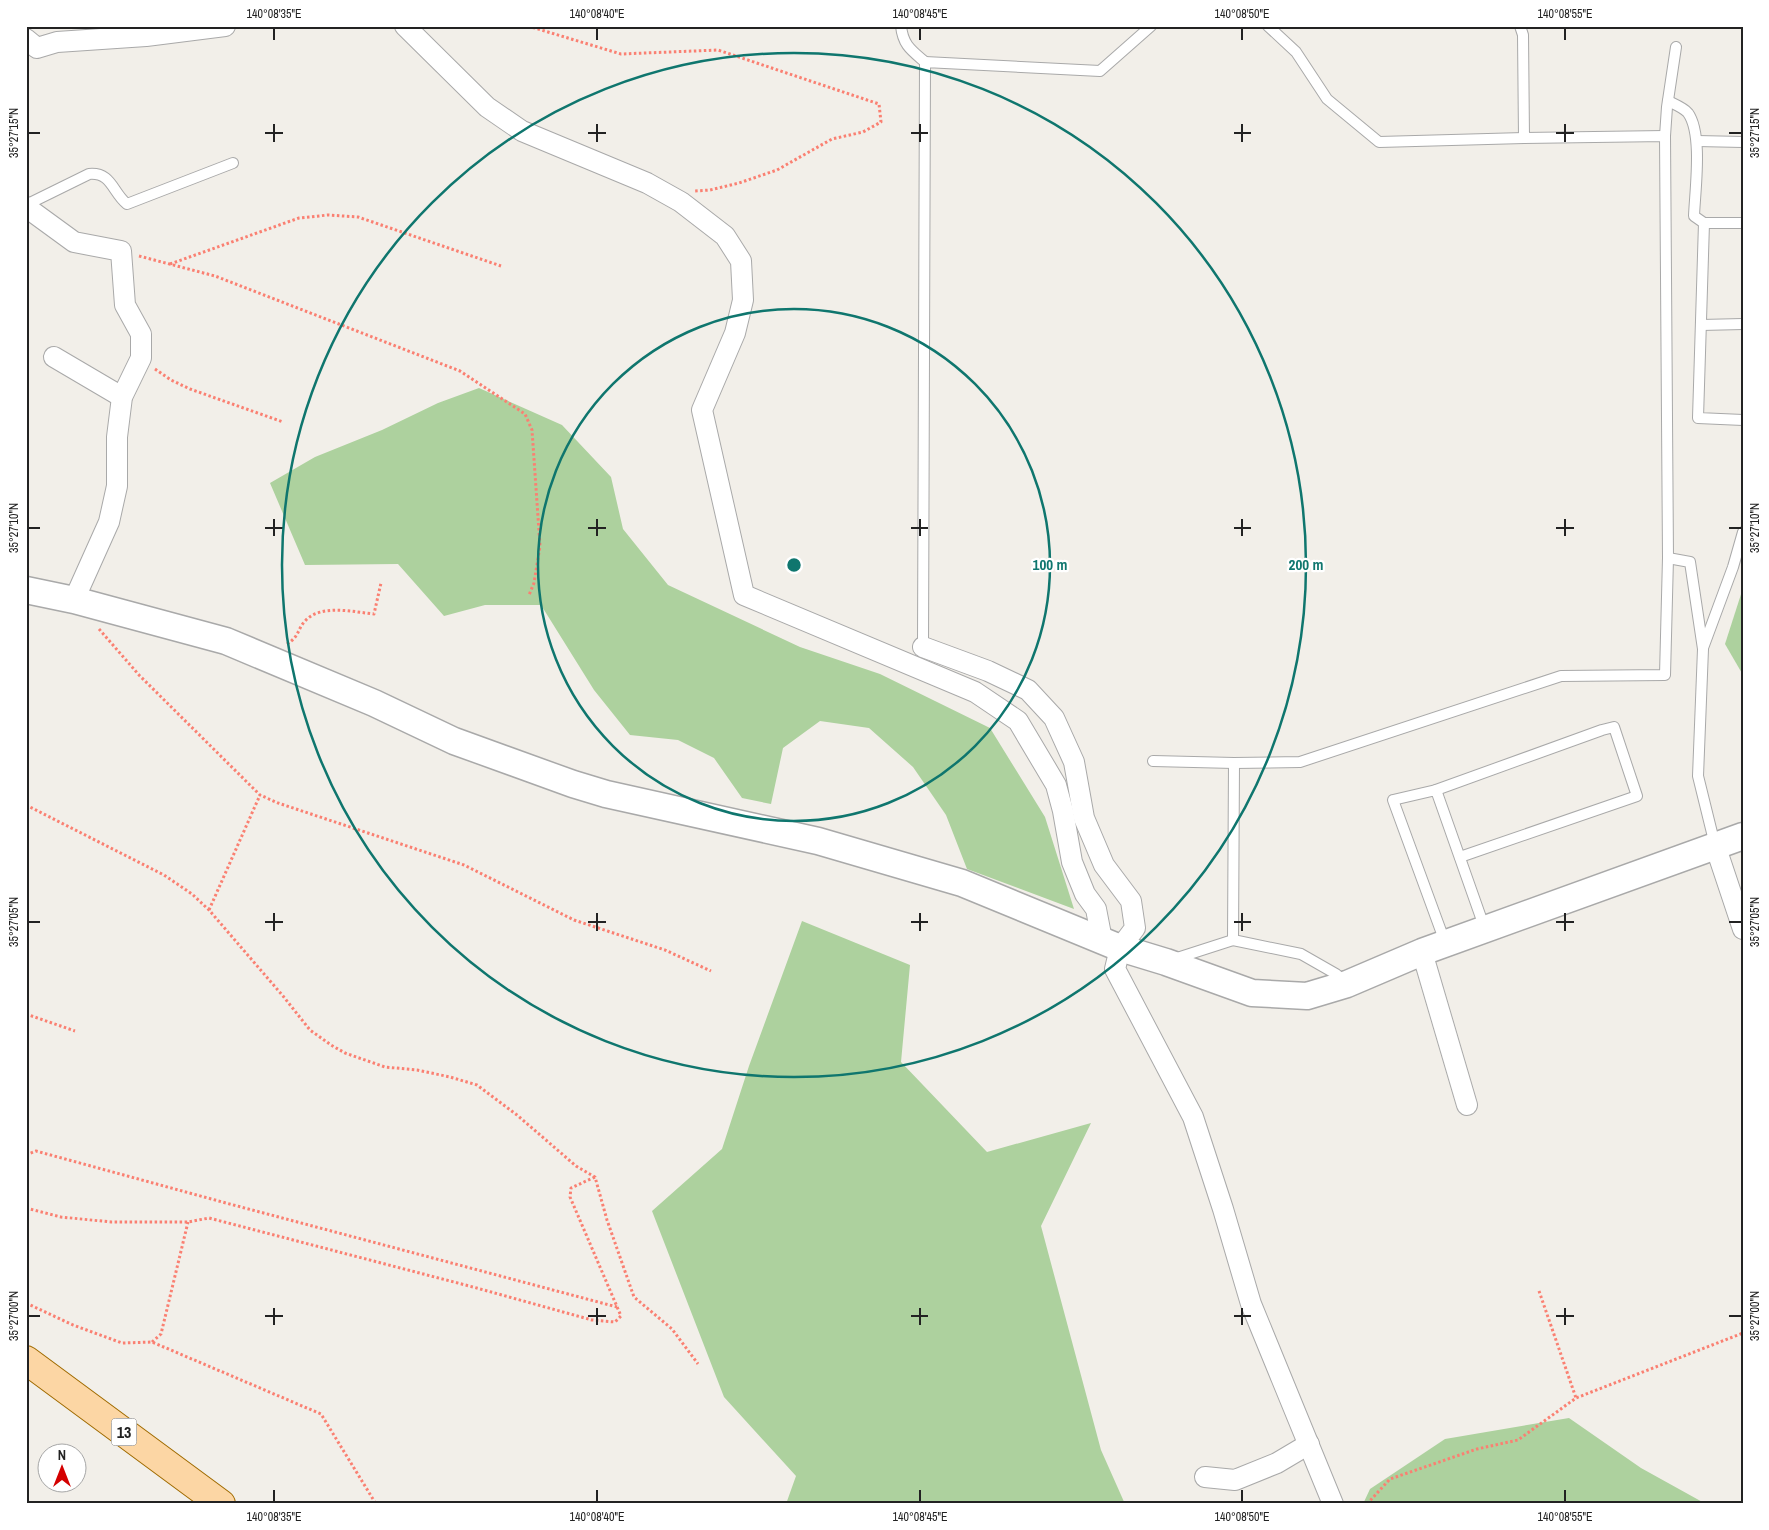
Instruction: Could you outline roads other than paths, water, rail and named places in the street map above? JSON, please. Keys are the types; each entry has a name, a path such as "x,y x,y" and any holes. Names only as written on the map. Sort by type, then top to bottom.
{"main road":[{"name":"13","path":"26,1360 221,1504"}],"street":[{"path":"30,49 56,26"},
{"path":"30,49 57,42 146,36 225,26"},
{"path":"405,26 488,107 522,131 647,183 681,202 725,236 742,260 743,300 735,333 702,410 744,595 975,692 1018,721 1056,785 1063,811 1072,862 1085,894 1096,909 1111,944 1115,969 1193,1116 1251,1304 1333,1504"},
{"path":"26,206 74,242 121,252 125,305 141,334 141,358 122,398 117,437 117,486 109,522 74,600"},
{"path":"54,357 122,398"},
{"path":"26,590 74,600 226,641 374,703 454,741 573,784 606,794 818,841 962,883 1111,944 1252,993 1307,996 1347,984 1433,948 1743,836"},
{"path":"923,647 1028,690 1054,718 1074,762 1084,818 1104,865 1131,901 1135,928 1111,944"},
{"path":"1715,845 1743,929"},
{"path":"1433,948 1467,1105"},
{"path":"1205,1477 1234,1480 1277,1463 1309,1444"}],"lane":[{"path":"901,26 902,37 907,47 925,62 1100,70 1151,26"},
{"path":"1268,26 1296,52 1327,99 1379,142 1665,136"},
{"path":"1520,26 1523,35 1524,138"},
{"path":"1152,761 1300,762 1561,676 1665,676 1668,558 1665,136 1676,47"},
{"path":"923,647 925,62"},
{"path":"1668,101 1687,112 1694,127 1697,141 1694,216 1704,223 1743,223"},
{"path":"1697,141 1743,142"},
{"path":"26,206 89,174 99,173 106,177 122,201 127,204 233,163"},
{"path":"1704,223 1698,418 1743,420"},
{"path":"1701,325 1743,324"},
{"path":"1703,649 1733,567 1743,532"},
{"path":"1668,558 1690,562 1703,649 1698,776 1715,845"},
{"path":"1433,948 1393,800 1436,790 1602,730 1614,728 1637,796 1460,857"},
{"path":"1233,940 1234,763"},
{"path":"1436,790 1485,929"},
{"path":"1166,962 1233,940 1301,954 1336,974 1347,984"}]}
